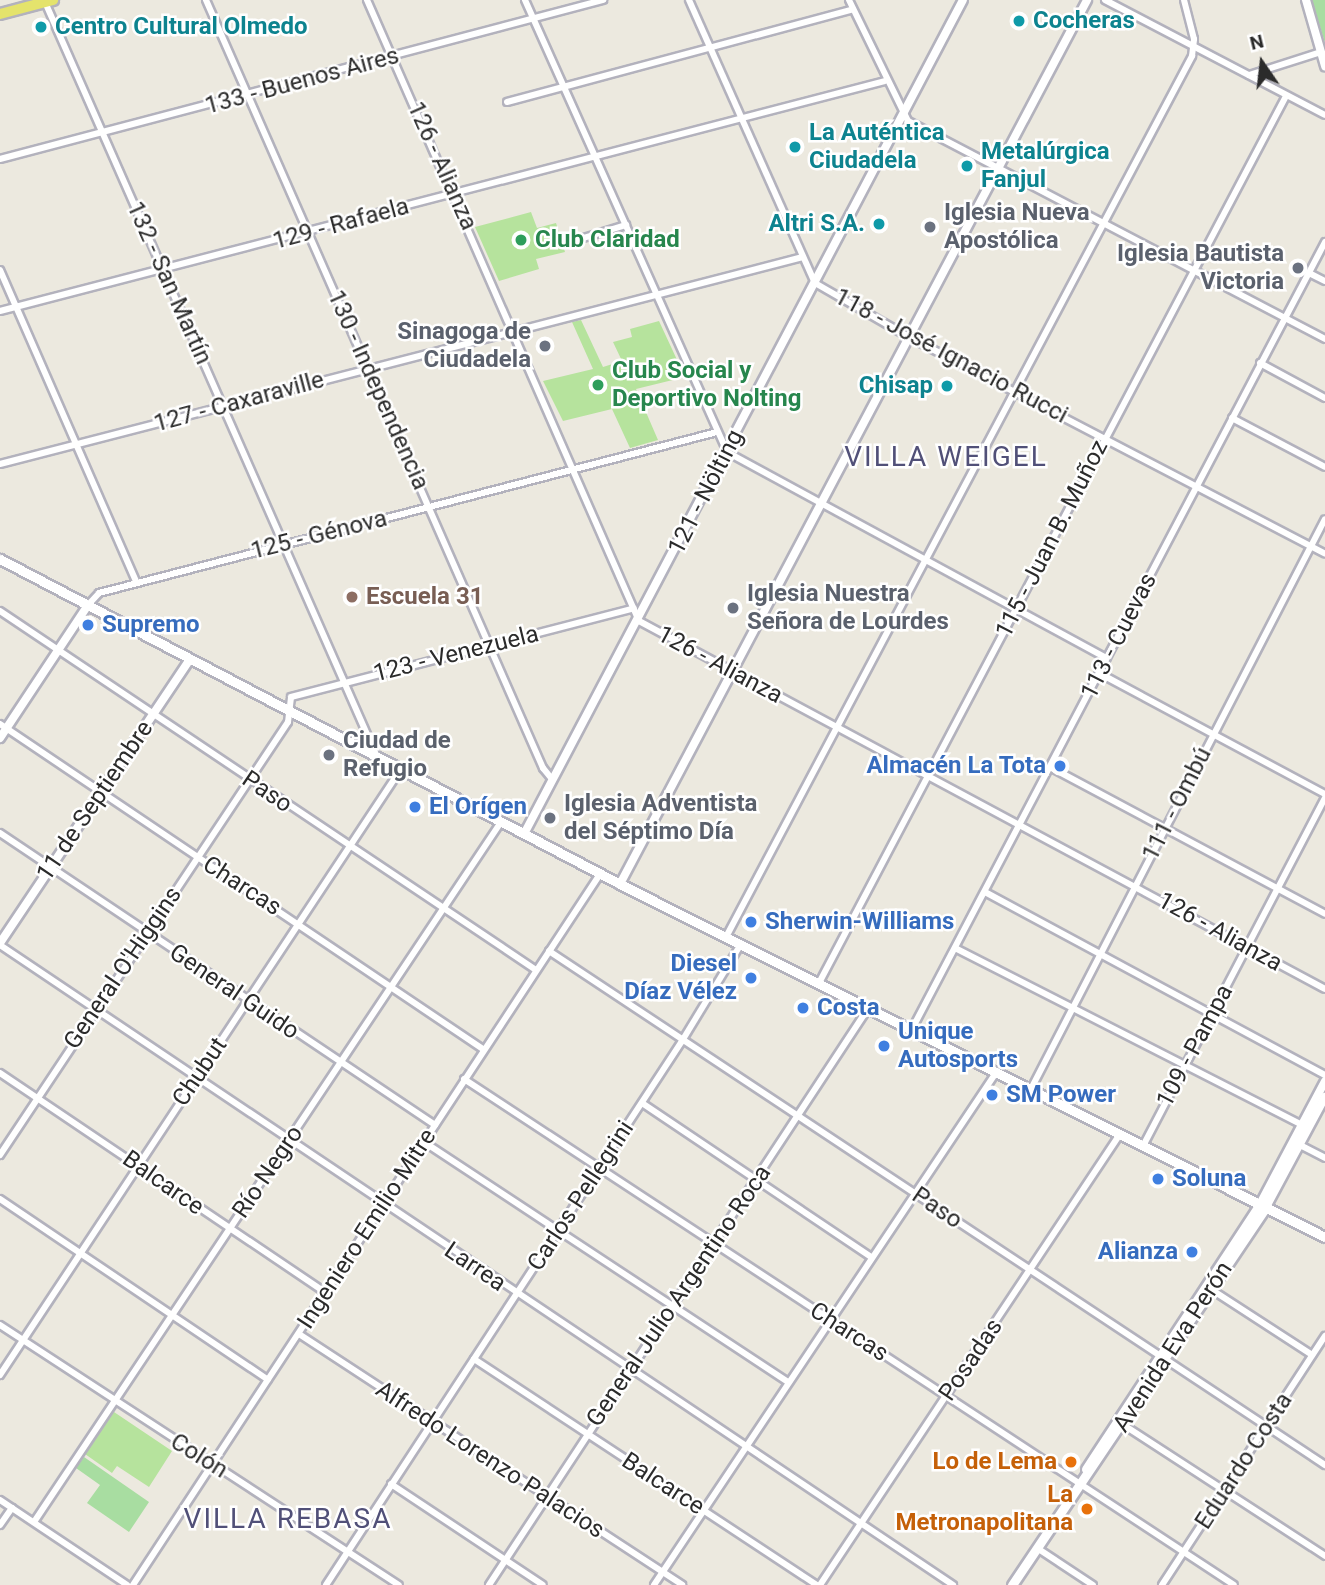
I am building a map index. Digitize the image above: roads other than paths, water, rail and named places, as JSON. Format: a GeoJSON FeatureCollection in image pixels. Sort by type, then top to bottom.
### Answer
{"type":"FeatureCollection","features":[{"type":"Feature","properties":{"kind":"main road"},"geometry":{"type":"LineString","coordinates":[[0,14],[49,1]]}},
{"type":"Feature","properties":{"kind":"main road"},"geometry":{"type":"LineString","coordinates":[[0,559],[600,874],[1325,1237]]}},
{"type":"Feature","properties":{"kind":"main road","name":"Avenida Eva Perón"},"geometry":{"type":"LineString","coordinates":[[1012,1585],[1263,1205]]}},
{"type":"Feature","properties":{"kind":"street","name":"130 - Independencia"},"geometry":{"type":"LineString","coordinates":[[206,0],[543,768],[552,779]]}},
{"type":"Feature","properties":{"kind":"street","name":"126 - Alianza"},"geometry":{"type":"LineString","coordinates":[[367,0],[515,332],[639,621],[1135,884],[1325,989]]}},
{"type":"Feature","properties":{"kind":"street"},"geometry":{"type":"LineString","coordinates":[[525,0],[727,452],[1018,607],[1107,658]]}},
{"type":"Feature","properties":{"kind":"street","name":"133 - Buenos Aires"},"geometry":{"type":"LineString","coordinates":[[0,159],[249,96],[603,0]]}},
{"type":"Feature","properties":{"kind":"street","name":"118 - José Ignacio Rucci"},"geometry":{"type":"LineString","coordinates":[[689,0],[815,283],[908,337],[1016,390],[1325,554]]}},
{"type":"Feature","properties":{"kind":"street"},"geometry":{"type":"LineString","coordinates":[[849,0],[902,116],[1325,339]]}},
{"type":"Feature","properties":{"kind":"street","name":"121 - Nölting"},"geometry":{"type":"LineString","coordinates":[[524,834],[639,621],[963,0]]}},
{"type":"Feature","properties":{"kind":"street"},"geometry":{"type":"LineString","coordinates":[[620,884],[1087,0]]}},
{"type":"Feature","properties":{"kind":"street"},"geometry":{"type":"LineString","coordinates":[[1105,0],[1325,115]]}},
{"type":"Feature","properties":{"kind":"street"},"geometry":{"type":"LineString","coordinates":[[726,937],[928,560],[1195,46],[1184,0]]}},
{"type":"Feature","properties":{"kind":"street"},"geometry":{"type":"LineString","coordinates":[[1306,0],[1325,66]]}},
{"type":"Feature","properties":{"kind":"street","name":"132 - San Martín"},"geometry":{"type":"LineString","coordinates":[[49,1],[102,133],[377,757]]}},
{"type":"Feature","properties":{"kind":"street"},"geometry":{"type":"LineString","coordinates":[[508,102],[853,9]]}},
{"type":"Feature","properties":{"kind":"street"},"geometry":{"type":"LineString","coordinates":[[1249,75],[1321,52]]}},
{"type":"Feature","properties":{"kind":"street","name":"129 - Rafaela"},"geometry":{"type":"LineString","coordinates":[[0,311],[309,234],[885,81]]}},
{"type":"Feature","properties":{"kind":"street","name":"115 - Juan B. Muñoz"},"geometry":{"type":"LineString","coordinates":[[819,983],[1286,96]]}},
{"type":"Feature","properties":{"kind":"street"},"geometry":{"type":"LineString","coordinates":[[567,243],[626,225]]}},
{"type":"Feature","properties":{"kind":"street","name":"113 - Cuevas"},"geometry":{"type":"LineString","coordinates":[[912,1029],[1325,242]]}},
{"type":"Feature","properties":{"kind":"street","name":"127 - Caxaraville"},"geometry":{"type":"LineString","coordinates":[[0,464],[803,257]]}},
{"type":"Feature","properties":{"kind":"street"},"geometry":{"type":"LineString","coordinates":[[0,271],[136,582]]}},
{"type":"Feature","properties":{"kind":"street"},"geometry":{"type":"LineString","coordinates":[[1309,273],[1325,281]]}},
{"type":"Feature","properties":{"kind":"street"},"geometry":{"type":"LineString","coordinates":[[1260,363],[1325,398]]}},
{"type":"Feature","properties":{"kind":"street"},"geometry":{"type":"LineString","coordinates":[[1232,418],[1325,467]]}},
{"type":"Feature","properties":{"kind":"street","name":"125 - Génova"},"geometry":{"type":"LineString","coordinates":[[88,605],[99,593],[136,582],[718,432]]}},
{"type":"Feature","properties":{"kind":"street","name":"111 - Ombú"},"geometry":{"type":"LineString","coordinates":[[1031,1089],[1099,952],[1325,519]]}},
{"type":"Feature","properties":{"kind":"street"},"geometry":{"type":"LineString","coordinates":[[0,738],[4,726],[60,652],[88,605]]}},
{"type":"Feature","properties":{"kind":"street","name":"123 - Venezuela"},"geometry":{"type":"LineString","coordinates":[[289,710],[291,697],[634,608]]}},
{"type":"Feature","properties":{"kind":"street","name":"Paso"},"geometry":{"type":"LineString","coordinates":[[0,611],[536,970]]}},
{"type":"Feature","properties":{"kind":"street","name":"11 de Septiembre"},"geometry":{"type":"LineString","coordinates":[[0,944],[190,659]]}},
{"type":"Feature","properties":{"kind":"street"},"geometry":{"type":"LineString","coordinates":[[1100,673],[1325,796]]}},
{"type":"Feature","properties":{"kind":"street","name":"General O'Higgins"},"geometry":{"type":"LineString","coordinates":[[0,1154],[288,722],[289,710]]}},
{"type":"Feature","properties":{"kind":"street","name":"Charcas"},"geometry":{"type":"LineString","coordinates":[[4,726],[483,1049]]}},
{"type":"Feature","properties":{"kind":"street"},"geometry":{"type":"LineString","coordinates":[[1050,767],[1325,914]]}},
{"type":"Feature","properties":{"kind":"street","name":"Chubut"},"geometry":{"type":"LineString","coordinates":[[0,1375],[401,769]]}},
{"type":"Feature","properties":{"kind":"street","name":"109 - Pampa"},"geometry":{"type":"LineString","coordinates":[[1143,1146],[1325,796]]}},
{"type":"Feature","properties":{"kind":"street","name":"Río Negro"},"geometry":{"type":"LineString","coordinates":[[34,1522],[501,822]]}},
{"type":"Feature","properties":{"kind":"street","name":"General Guido"},"geometry":{"type":"LineString","coordinates":[[0,833],[435,1125]]}},
{"type":"Feature","properties":{"kind":"street","name":"Ingeniero Emilio Mitre"},"geometry":{"type":"LineString","coordinates":[[133,1585],[600,874]]}},
{"type":"Feature","properties":{"kind":"street"},"geometry":{"type":"LineString","coordinates":[[985,892],[1325,1075]]}},
{"type":"Feature","properties":{"kind":"street","name":"Larrea"},"geometry":{"type":"LineString","coordinates":[[0,944],[383,1206],[953,1585]]}},
{"type":"Feature","properties":{"kind":"street","name":"Carlos Pellegrini"},"geometry":{"type":"LineString","coordinates":[[326,1585],[600,1168],[741,944]]}},
{"type":"Feature","properties":{"kind":"street"},"geometry":{"type":"LineString","coordinates":[[955,948],[1302,1125]]}},
{"type":"Feature","properties":{"kind":"street","name":"Paso"},"geometry":{"type":"LineString","coordinates":[[549,951],[1325,1465]]}},
{"type":"Feature","properties":{"kind":"street","name":"General Julio Argentino Roca"},"geometry":{"type":"LineString","coordinates":[[489,1585],[758,1180],[869,1007]]}},
{"type":"Feature","properties":{"kind":"street"},"geometry":{"type":"LineString","coordinates":[[654,1585],[997,1072]]}},
{"type":"Feature","properties":{"kind":"street","name":"Balcarce"},"geometry":{"type":"LineString","coordinates":[[0,1073],[326,1293]]}},
{"type":"Feature","properties":{"kind":"street","name":"Charcas"},"geometry":{"type":"LineString","coordinates":[[464,1079],[947,1396],[1078,1486],[1234,1585]]}},
{"type":"Feature","properties":{"kind":"street"},"geometry":{"type":"LineString","coordinates":[[1295,1143],[1325,1081]]}},
{"type":"Feature","properties":{"kind":"street"},"geometry":{"type":"LineString","coordinates":[[1263,1205],[1295,1143],[1325,1097]]}},
{"type":"Feature","properties":{"kind":"street"},"geometry":{"type":"LineString","coordinates":[[642,1103],[871,1257]]}},
{"type":"Feature","properties":{"kind":"street","name":"Posadas"},"geometry":{"type":"LineString","coordinates":[[818,1585],[862,1524],[1120,1134]]}},
{"type":"Feature","properties":{"kind":"street"},"geometry":{"type":"LineString","coordinates":[[424,1142],[788,1382]]}},
{"type":"Feature","properties":{"kind":"street"},"geometry":{"type":"LineString","coordinates":[[1295,1143],[1325,1158]]}},
{"type":"Feature","properties":{"kind":"street"},"geometry":{"type":"LineString","coordinates":[[0,1199],[268,1380]]}},
{"type":"Feature","properties":{"kind":"street"},"geometry":{"type":"LineString","coordinates":[[1207,1288],[1312,1355]]}},
{"type":"Feature","properties":{"kind":"street","name":"Colón"},"geometry":{"type":"LineString","coordinates":[[0,1325],[399,1585]]}},
{"type":"Feature","properties":{"kind":"street","name":"Alfredo Lorenzo Palacios"},"geometry":{"type":"LineString","coordinates":[[299,1334],[682,1585]]}},
{"type":"Feature","properties":{"kind":"street","name":"Eduardo Costa"},"geometry":{"type":"LineString","coordinates":[[1162,1585],[1325,1336]]}},
{"type":"Feature","properties":{"kind":"street","name":"Balcarce"},"geometry":{"type":"LineString","coordinates":[[474,1359],[818,1585]]}},
{"type":"Feature","properties":{"kind":"street"},"geometry":{"type":"LineString","coordinates":[[1120,1422],[1325,1556]]}},
{"type":"Feature","properties":{"kind":"street"},"geometry":{"type":"LineString","coordinates":[[391,1484],[542,1585]]}},
{"type":"Feature","properties":{"kind":"street"},"geometry":{"type":"LineString","coordinates":[[0,1500],[127,1585]]}},
{"type":"Feature","properties":{"kind":"street"},"geometry":{"type":"LineString","coordinates":[[0,1525],[12,1508]]}},
{"type":"Feature","properties":{"kind":"street"},"geometry":{"type":"LineString","coordinates":[[1037,1548],[1093,1585]]}},
{"type":"Feature","properties":{"kind":"place","name":"Cocheras"},"geometry":{"type":"Point","coordinates":[1019,21]}},
{"type":"Feature","properties":{"kind":"place","name":"Centro Cultural Olmedo"},"geometry":{"type":"Point","coordinates":[41,27]}},
{"type":"Feature","properties":{"kind":"place","name":"La Auténtica Ciudadela"},"geometry":{"type":"Point","coordinates":[795,147]}},
{"type":"Feature","properties":{"kind":"place","name":"Metalúrgica Fanjul"},"geometry":{"type":"Point","coordinates":[967,166]}},
{"type":"Feature","properties":{"kind":"place","name":"Altri S.A."},"geometry":{"type":"Point","coordinates":[879,224]}},
{"type":"Feature","properties":{"kind":"place","name":"Iglesia Nueva Apostólica"},"geometry":{"type":"Point","coordinates":[930,227]}},
{"type":"Feature","properties":{"kind":"place","name":"Club Claridad"},"geometry":{"type":"Point","coordinates":[521,240]}},
{"type":"Feature","properties":{"kind":"place","name":"Iglesia Bautista Victoria"},"geometry":{"type":"Point","coordinates":[1298,268]}},
{"type":"Feature","properties":{"kind":"place","name":"Sinagoga de Ciudadela"},"geometry":{"type":"Point","coordinates":[545,346]}},
{"type":"Feature","properties":{"kind":"place","name":"Club Social y Deportivo Nolting"},"geometry":{"type":"Point","coordinates":[598,385]}},
{"type":"Feature","properties":{"kind":"place","name":"Chisap"},"geometry":{"type":"Point","coordinates":[947,386]}},
{"type":"Feature","properties":{"kind":"place","name":"Escuela 31"},"geometry":{"type":"Point","coordinates":[352,597]}},
{"type":"Feature","properties":{"kind":"place","name":"Iglesia Nuestra Señora de Lourdes"},"geometry":{"type":"Point","coordinates":[733,608]}},
{"type":"Feature","properties":{"kind":"place","name":"Supremo"},"geometry":{"type":"Point","coordinates":[88,625]}},
{"type":"Feature","properties":{"kind":"place","name":"Ciudad de Refugio"},"geometry":{"type":"Point","coordinates":[329,755]}},
{"type":"Feature","properties":{"kind":"place","name":"Almacén La Tota"},"geometry":{"type":"Point","coordinates":[1060,766]}},
{"type":"Feature","properties":{"kind":"place","name":"El Orígen"},"geometry":{"type":"Point","coordinates":[415,807]}},
{"type":"Feature","properties":{"kind":"place","name":"Iglesia Adventista del Séptimo Día"},"geometry":{"type":"Point","coordinates":[550,818]}},
{"type":"Feature","properties":{"kind":"place","name":"Sherwin-Williams"},"geometry":{"type":"Point","coordinates":[751,922]}},
{"type":"Feature","properties":{"kind":"place","name":"Diesel Díaz Vélez"},"geometry":{"type":"Point","coordinates":[751,978]}},
{"type":"Feature","properties":{"kind":"place","name":"Costa"},"geometry":{"type":"Point","coordinates":[803,1008]}},
{"type":"Feature","properties":{"kind":"place","name":"Unique Autosports"},"geometry":{"type":"Point","coordinates":[884,1046]}},
{"type":"Feature","properties":{"kind":"place","name":"SM Power"},"geometry":{"type":"Point","coordinates":[992,1095]}},
{"type":"Feature","properties":{"kind":"place","name":"Soluna"},"geometry":{"type":"Point","coordinates":[1158,1179]}},
{"type":"Feature","properties":{"kind":"place","name":"Alianza"},"geometry":{"type":"Point","coordinates":[1192,1252]}},
{"type":"Feature","properties":{"kind":"place","name":"Lo de Lema"},"geometry":{"type":"Point","coordinates":[1071,1462]}},
{"type":"Feature","properties":{"kind":"place","name":"La Metronapolitana"},"geometry":{"type":"Point","coordinates":[1087,1509]}},
{"type":"Feature","properties":{"kind":"district","name":"VILLA WEIGEL"},"geometry":{"type":"Point","coordinates":[946,457]}},
{"type":"Feature","properties":{"kind":"district","name":"VILLA REBASA"},"geometry":{"type":"Point","coordinates":[288,1519]}}]}
